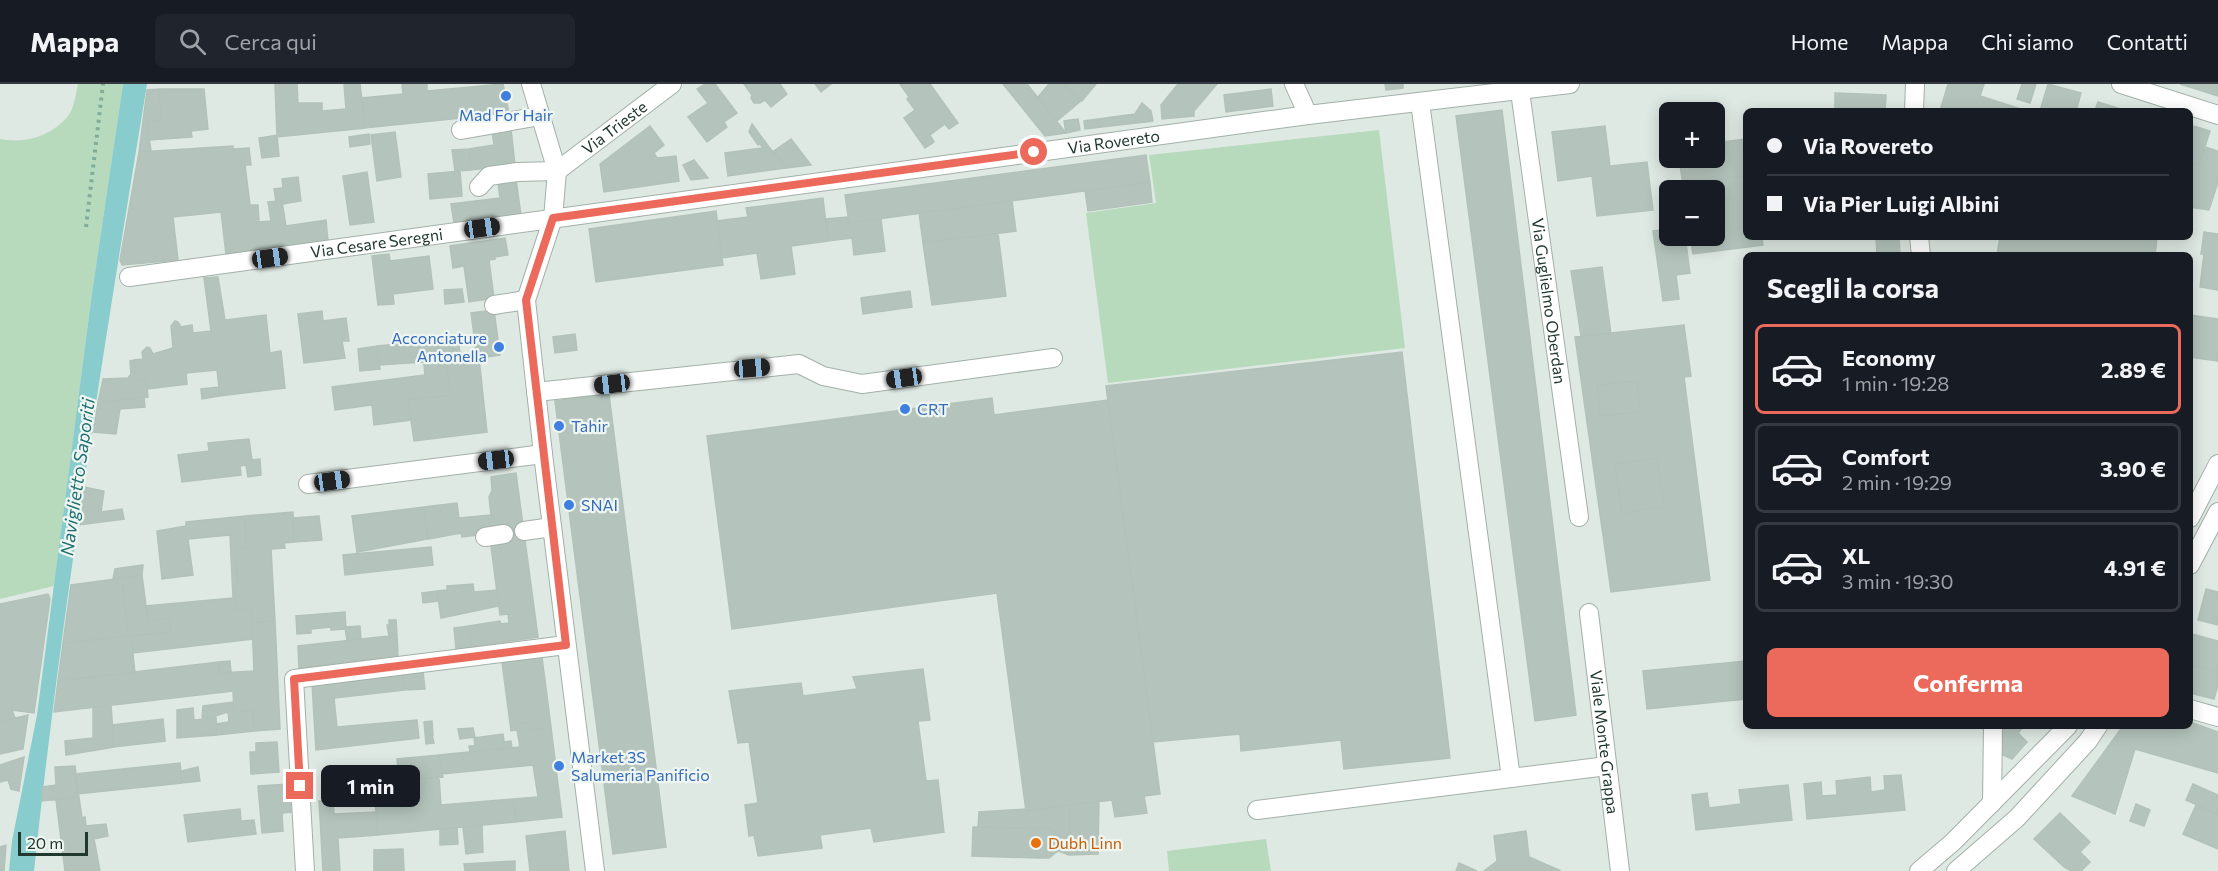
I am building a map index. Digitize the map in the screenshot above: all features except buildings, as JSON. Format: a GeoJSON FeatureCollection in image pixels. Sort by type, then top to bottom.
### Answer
{"type":"FeatureCollection","features":[{"type":"Feature","properties":{"kind":"street"},"geometry":{"type":"LineString","coordinates":[[531,84],[557,171],[553,218],[526,300],[595,871]]}},
{"type":"Feature","properties":{"kind":"street","name":"Via Trieste"},"geometry":{"type":"LineString","coordinates":[[557,171],[672,84]]}},
{"type":"Feature","properties":{"kind":"street"},"geometry":{"type":"LineString","coordinates":[[1294,84],[1300,92],[1308,115]]}},
{"type":"Feature","properties":{"kind":"street","name":"Via Rovereto"},"geometry":{"type":"LineString","coordinates":[[553,218],[1520,87],[1570,84]]}},
{"type":"Feature","properties":{"kind":"street"},"geometry":{"type":"LineString","coordinates":[[1914,108],[1915,84]]}},
{"type":"Feature","properties":{"kind":"street"},"geometry":{"type":"LineString","coordinates":[[2121,84],[2218,115]]}},
{"type":"Feature","properties":{"kind":"street","name":"Via Guglielmo Oberdan"},"geometry":{"type":"LineString","coordinates":[[1520,87],[1579,517]]}},
{"type":"Feature","properties":{"kind":"street"},"geometry":{"type":"LineString","coordinates":[[1420,102],[1511,778]]}},
{"type":"Feature","properties":{"kind":"street"},"geometry":{"type":"LineString","coordinates":[[461,130],[540,116]]}},
{"type":"Feature","properties":{"kind":"street"},"geometry":{"type":"LineString","coordinates":[[479,187],[489,176],[517,172],[557,171]]}},
{"type":"Feature","properties":{"kind":"street","name":"Via Cesare Seregni"},"geometry":{"type":"LineString","coordinates":[[129,277],[553,218]]}},
{"type":"Feature","properties":{"kind":"street"},"geometry":{"type":"LineString","coordinates":[[494,304],[526,300]]}},
{"type":"Feature","properties":{"kind":"street"},"geometry":{"type":"LineString","coordinates":[[536,392],[799,364],[823,376],[862,384],[1053,358]]}},
{"type":"Feature","properties":{"kind":"street"},"geometry":{"type":"LineString","coordinates":[[308,484],[543,454]]}},
{"type":"Feature","properties":{"kind":"street"},"geometry":{"type":"LineString","coordinates":[[2193,512],[2218,464]]}},
{"type":"Feature","properties":{"kind":"street"},"geometry":{"type":"LineString","coordinates":[[2193,559],[2218,512]]}},
{"type":"Feature","properties":{"kind":"street"},"geometry":{"type":"LineString","coordinates":[[524,531],[552,527]]}},
{"type":"Feature","properties":{"kind":"street"},"geometry":{"type":"LineString","coordinates":[[485,537],[504,534]]}},
{"type":"Feature","properties":{"kind":"street","name":"Viale Monte Grappa"},"geometry":{"type":"LineString","coordinates":[[1589,613],[1620,871]]}},
{"type":"Feature","properties":{"kind":"street"},"geometry":{"type":"LineString","coordinates":[[305,871],[294,679],[566,645]]}},
{"type":"Feature","properties":{"kind":"street"},"geometry":{"type":"LineString","coordinates":[[2193,710],[2218,717]]}},
{"type":"Feature","properties":{"kind":"street"},"geometry":{"type":"LineString","coordinates":[[1992,803],[1993,729]]}},
{"type":"Feature","properties":{"kind":"street"},"geometry":{"type":"LineString","coordinates":[[1918,871],[1953,842],[2065,729]]}},
{"type":"Feature","properties":{"kind":"street"},"geometry":{"type":"LineString","coordinates":[[1956,871],[2017,818],[2088,741],[2096,729]]}},
{"type":"Feature","properties":{"kind":"street"},"geometry":{"type":"LineString","coordinates":[[1257,810],[1607,766]]}},
{"type":"Feature","properties":{"kind":"path"},"geometry":{"type":"LineString","coordinates":[[86,226],[103,84]]}},
{"type":"Feature","properties":{"kind":"green space"},"geometry":{"type":"Polygon","coordinates":[[[78,84],[123,84],[92,293],[54,586],[0,599],[0,139],[28,139],[54,129],[70,113],[78,84]]]}},
{"type":"Feature","properties":{"kind":"green space"},"geometry":{"type":"Polygon","coordinates":[[[1379,130],[1405,348],[1108,383],[1086,213],[1156,203],[1149,155],[1379,130]]]}},
{"type":"Feature","properties":{"kind":"green space"},"geometry":{"type":"Polygon","coordinates":[[[1266,839],[1271,871],[1169,871],[1167,851],[1266,839]]]}},
{"type":"Feature","properties":{"kind":"water","name":"Naviglietto Saporiti"},"geometry":{"type":"Polygon","coordinates":[[[123,84],[147,84],[71,575],[34,871],[9,871],[12,841],[37,715],[92,293],[123,84]]]}},
{"type":"Feature","properties":{"kind":"place","name":"Mad For Hair"},"geometry":{"type":"Point","coordinates":[506,96]}},
{"type":"Feature","properties":{"kind":"place","name":"Acconciature Antonella"},"geometry":{"type":"Point","coordinates":[499,347]}},
{"type":"Feature","properties":{"kind":"place","name":"CRT"},"geometry":{"type":"Point","coordinates":[905,409]}},
{"type":"Feature","properties":{"kind":"place","name":"Tahir"},"geometry":{"type":"Point","coordinates":[559,426]}},
{"type":"Feature","properties":{"kind":"place","name":"SNAI"},"geometry":{"type":"Point","coordinates":[569,505]}},
{"type":"Feature","properties":{"kind":"place","name":"Market 3S Salumeria Panificio"},"geometry":{"type":"Point","coordinates":[559,766]}},
{"type":"Feature","properties":{"kind":"place","name":"Dubh Linn"},"geometry":{"type":"Point","coordinates":[1036,843]}},
{"type":"Feature","properties":{"kind":"route"},"geometry":{"type":"LineString","coordinates":[[300,786],[294,679],[566,645],[526,300],[553,218],[1034,152]]}}]}
